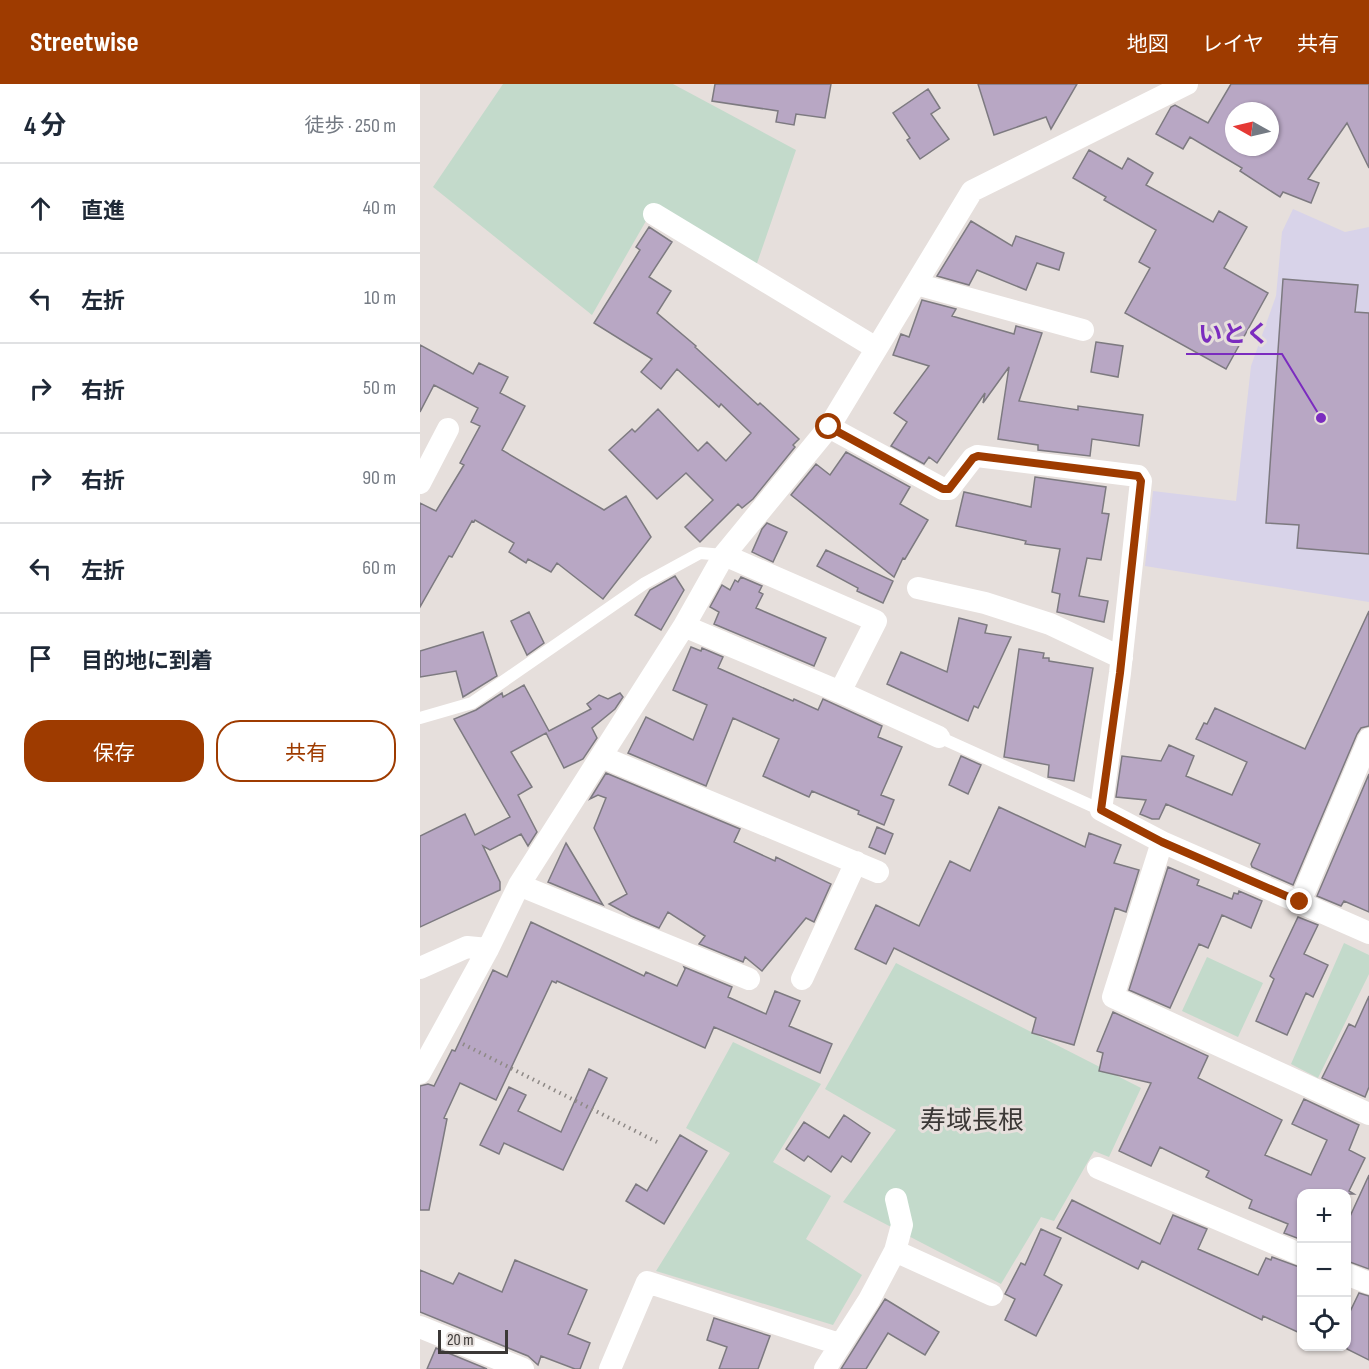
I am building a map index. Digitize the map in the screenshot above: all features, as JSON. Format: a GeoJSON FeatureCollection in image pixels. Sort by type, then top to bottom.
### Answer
{"type":"FeatureCollection","features":[{"type":"Feature","properties":{"kind":"street"},"geometry":{"type":"LineString","coordinates":[[420,1073],[488,949],[519,885],[684,626],[724,555],[829,427],[972,191],[1187,84]]}},
{"type":"Feature","properties":{"kind":"street"},"geometry":{"type":"LineString","coordinates":[[654,214],[876,348]]}},
{"type":"Feature","properties":{"kind":"street"},"geometry":{"type":"LineString","coordinates":[[916,284],[1083,330]]}},
{"type":"Feature","properties":{"kind":"street"},"geometry":{"type":"LineString","coordinates":[[829,427],[943,489],[949,489],[973,458],[978,456],[1138,476],[1141,481],[1122,658],[1101,810],[1162,842],[1369,933]]}},
{"type":"Feature","properties":{"kind":"street"},"geometry":{"type":"LineString","coordinates":[[420,483],[448,429]]}},
{"type":"Feature","properties":{"kind":"street"},"geometry":{"type":"LineString","coordinates":[[724,555],[876,621],[840,692]]}},
{"type":"Feature","properties":{"kind":"street"},"geometry":{"type":"LineString","coordinates":[[918,588],[986,603],[1050,624],[1122,658]]}},
{"type":"Feature","properties":{"kind":"street"},"geometry":{"type":"LineString","coordinates":[[684,626],[939,737]]}},
{"type":"Feature","properties":{"kind":"street"},"geometry":{"type":"LineString","coordinates":[[1300,902],[1369,739]]}},
{"type":"Feature","properties":{"kind":"street"},"geometry":{"type":"LineString","coordinates":[[602,757],[878,872]]}},
{"type":"Feature","properties":{"kind":"street"},"geometry":{"type":"LineString","coordinates":[[1162,842],[1113,997],[1369,1114]]}},
{"type":"Feature","properties":{"kind":"street"},"geometry":{"type":"LineString","coordinates":[[802,979],[856,862]]}},
{"type":"Feature","properties":{"kind":"street"},"geometry":{"type":"LineString","coordinates":[[519,885],[749,979]]}},
{"type":"Feature","properties":{"kind":"street"},"geometry":{"type":"LineString","coordinates":[[420,968],[467,947],[488,949]]}},
{"type":"Feature","properties":{"kind":"street"},"geometry":{"type":"LineString","coordinates":[[1098,1168],[1297,1253]]}},
{"type":"Feature","properties":{"kind":"street"},"geometry":{"type":"LineString","coordinates":[[825,1369],[869,1300],[895,1251],[903,1225],[896,1199]]}},
{"type":"Feature","properties":{"kind":"street"},"geometry":{"type":"LineString","coordinates":[[895,1251],[992,1296]]}},
{"type":"Feature","properties":{"kind":"street"},"geometry":{"type":"LineString","coordinates":[[1351,1276],[1369,1283]]}},
{"type":"Feature","properties":{"kind":"street"},"geometry":{"type":"LineString","coordinates":[[610,1369],[647,1282],[840,1344]]}},
{"type":"Feature","properties":{"kind":"street"},"geometry":{"type":"LineString","coordinates":[[420,1328],[523,1369]]}},
{"type":"Feature","properties":{"kind":"lane"},"geometry":{"type":"LineString","coordinates":[[420,718],[471,703],[645,583],[700,553],[724,555]]}},
{"type":"Feature","properties":{"kind":"lane"},"geometry":{"type":"LineString","coordinates":[[939,737],[1101,810]]}},
{"type":"Feature","properties":{"kind":"path"},"geometry":{"type":"LineString","coordinates":[[442,1033],[657,1142]]}},
{"type":"Feature","properties":{"kind":"shaded area"},"geometry":{"type":"Polygon","coordinates":[[[1293,209],[1345,232],[1369,227],[1369,602],[1145,566],[1153,491],[1236,501],[1251,366],[1276,296],[1282,232],[1293,209]]]}},
{"type":"Feature","properties":{"kind":"green space"},"geometry":{"type":"Polygon","coordinates":[[[503,84],[673,84],[796,150],[755,269],[654,207],[592,315],[433,187],[503,84]]]}},
{"type":"Feature","properties":{"kind":"green space"},"geometry":{"type":"Polygon","coordinates":[[[1344,943],[1369,955],[1369,974],[1318,1078],[1291,1064],[1344,943]]]}},
{"type":"Feature","properties":{"kind":"green space"},"geometry":{"type":"Polygon","coordinates":[[[1207,957],[1263,983],[1238,1037],[1182,1011],[1207,957]]]}},
{"type":"Feature","properties":{"kind":"green space"},"geometry":{"type":"Polygon","coordinates":[[[896,963],[1141,1088],[1109,1157],[1094,1151],[1054,1221],[1041,1217],[1001,1284],[843,1202],[896,1130],[825,1089],[896,963]]]}},
{"type":"Feature","properties":{"kind":"green space"},"geometry":{"type":"Polygon","coordinates":[[[733,1042],[821,1084],[773,1162],[831,1196],[806,1239],[862,1275],[833,1325],[656,1271],[730,1153],[686,1128],[733,1042]]]}},
{"type":"Feature","properties":{"kind":"building"},"geometry":{"type":"Polygon","coordinates":[[[715,84],[831,84],[825,118],[796,114],[794,125],[776,122],[778,111],[712,101],[715,84]]]}},
{"type":"Feature","properties":{"kind":"building"},"geometry":{"type":"Polygon","coordinates":[[[978,84],[1077,84],[1051,129],[1046,117],[994,135],[978,84]]]}},
{"type":"Feature","properties":{"kind":"building"},"geometry":{"type":"Polygon","coordinates":[[[1231,84],[1369,84],[1369,168],[1347,123],[1308,179],[1319,183],[1311,203],[1283,192],[1280,197],[1240,171],[1242,168],[1190,137],[1183,149],[1156,134],[1171,107],[1175,105],[1208,123],[1231,84]]]}},
{"type":"Feature","properties":{"kind":"building"},"geometry":{"type":"Polygon","coordinates":[[[928,89],[940,108],[931,114],[949,139],[920,159],[907,140],[910,138],[893,113],[928,89]]]}},
{"type":"Feature","properties":{"kind":"building"},"geometry":{"type":"Polygon","coordinates":[[[1089,150],[1122,169],[1128,158],[1153,173],[1146,185],[1213,222],[1219,211],[1247,227],[1224,268],[1268,293],[1226,369],[1125,313],[1150,268],[1139,262],[1156,230],[1104,200],[1106,197],[1073,178],[1089,150]]]}},
{"type":"Feature","properties":{"kind":"building"},"geometry":{"type":"Polygon","coordinates":[[[971,221],[1012,246],[1016,236],[1064,253],[1059,270],[1037,263],[1026,290],[977,270],[969,285],[937,276],[971,221]]]}},
{"type":"Feature","properties":{"kind":"building"},"geometry":{"type":"Polygon","coordinates":[[[649,227],[672,242],[649,277],[671,291],[657,313],[799,439],[753,499],[742,508],[738,504],[700,542],[685,527],[713,500],[686,473],[657,499],[609,450],[632,429],[635,432],[658,409],[698,451],[707,442],[726,461],[751,433],[721,404],[719,407],[677,369],[661,389],[641,372],[652,359],[594,323],[640,250],[636,247],[649,227]]]}},
{"type":"Feature","properties":{"kind":"building"},"geometry":{"type":"Polygon","coordinates":[[[1283,279],[1358,285],[1355,312],[1369,313],[1369,554],[1297,548],[1299,525],[1266,523],[1283,279]]]}},
{"type":"Feature","properties":{"kind":"building"},"geometry":{"type":"Polygon","coordinates":[[[922,300],[956,309],[952,316],[1014,334],[1016,326],[1042,333],[1019,401],[1078,410],[1078,406],[1143,415],[1139,446],[1092,439],[1090,456],[1038,450],[1038,445],[998,439],[1009,367],[983,403],[985,393],[937,463],[929,457],[924,464],[891,446],[907,422],[894,413],[929,366],[893,355],[901,334],[909,337],[922,300]]]}},
{"type":"Feature","properties":{"kind":"building"},"geometry":{"type":"Polygon","coordinates":[[[1096,342],[1123,346],[1118,377],[1091,372],[1096,342]]]}},
{"type":"Feature","properties":{"kind":"building"},"geometry":{"type":"Polygon","coordinates":[[[420,345],[473,374],[479,363],[508,377],[500,393],[525,406],[502,450],[604,510],[626,496],[651,537],[603,599],[557,563],[551,572],[528,559],[526,563],[509,552],[514,543],[475,520],[472,521],[452,557],[449,556],[420,607],[420,503],[436,511],[464,465],[460,463],[480,426],[471,422],[478,408],[434,385],[420,412],[420,345]]]}},
{"type":"Feature","properties":{"kind":"building"},"geometry":{"type":"Polygon","coordinates":[[[846,452],[910,487],[900,504],[928,520],[905,559],[903,558],[894,577],[791,495],[816,464],[830,475],[846,452]]]}},
{"type":"Feature","properties":{"kind":"building"},"geometry":{"type":"Polygon","coordinates":[[[1035,477],[1106,487],[1102,513],[1109,514],[1101,560],[1087,558],[1079,596],[1108,601],[1104,622],[1057,612],[1060,594],[1052,592],[1060,549],[1025,544],[1026,541],[956,526],[964,492],[1031,507],[1035,477]]]}},
{"type":"Feature","properties":{"kind":"building"},"geometry":{"type":"Polygon","coordinates":[[[767,523],[787,532],[773,562],[752,552],[767,523]]]}},
{"type":"Feature","properties":{"kind":"building"},"geometry":{"type":"Polygon","coordinates":[[[826,550],[893,581],[883,603],[857,591],[858,588],[817,566],[826,550]]]}},
{"type":"Feature","properties":{"kind":"building"},"geometry":{"type":"Polygon","coordinates":[[[675,576],[684,590],[661,630],[635,615],[650,590],[675,576]]]}},
{"type":"Feature","properties":{"kind":"building"},"geometry":{"type":"Polygon","coordinates":[[[741,577],[762,586],[759,592],[763,594],[756,608],[826,638],[814,666],[714,624],[719,612],[710,607],[722,585],[730,590],[735,580],[738,582],[741,577]]]}},
{"type":"Feature","properties":{"kind":"building"},"geometry":{"type":"Polygon","coordinates":[[[1369,611],[1369,726],[1361,728],[1357,734],[1293,885],[1252,867],[1251,864],[1260,844],[1166,804],[1159,819],[1152,819],[1140,814],[1146,800],[1116,797],[1122,756],[1161,761],[1169,745],[1194,756],[1186,776],[1232,795],[1247,762],[1196,739],[1215,708],[1305,749],[1369,611]]]}},
{"type":"Feature","properties":{"kind":"building"},"geometry":{"type":"Polygon","coordinates":[[[529,612],[544,643],[527,655],[511,621],[529,612]]]}},
{"type":"Feature","properties":{"kind":"building"},"geometry":{"type":"Polygon","coordinates":[[[959,618],[987,625],[985,633],[1011,637],[978,708],[974,706],[968,721],[887,684],[901,652],[947,672],[959,618]]]}},
{"type":"Feature","properties":{"kind":"building"},"geometry":{"type":"Polygon","coordinates":[[[483,632],[497,676],[463,697],[456,671],[420,677],[420,651],[483,632]]]}},
{"type":"Feature","properties":{"kind":"building"},"geometry":{"type":"Polygon","coordinates":[[[691,647],[701,651],[702,648],[723,657],[718,668],[793,701],[794,699],[818,710],[823,699],[882,726],[878,737],[902,747],[881,795],[894,800],[884,825],[858,814],[859,811],[812,791],[809,797],[763,776],[779,739],[733,718],[706,786],[628,753],[646,717],[693,740],[707,705],[673,690],[691,647]]]}},
{"type":"Feature","properties":{"kind":"building"},"geometry":{"type":"Polygon","coordinates":[[[1019,649],[1044,653],[1043,658],[1049,658],[1049,661],[1093,668],[1074,781],[1048,777],[1049,765],[1004,757],[1019,649]]]}},
{"type":"Feature","properties":{"kind":"building"},"geometry":{"type":"Polygon","coordinates":[[[524,685],[549,731],[591,709],[587,704],[599,695],[608,699],[620,693],[623,697],[615,709],[592,728],[597,738],[583,759],[564,768],[546,733],[511,752],[532,787],[518,795],[537,832],[528,846],[521,834],[490,850],[483,846],[500,882],[500,890],[420,927],[420,836],[465,814],[475,835],[510,817],[454,719],[476,710],[502,693],[503,697],[524,685]]]}},
{"type":"Feature","properties":{"kind":"building"},"geometry":{"type":"Polygon","coordinates":[[[961,756],[981,765],[968,794],[949,785],[961,756]]]}},
{"type":"Feature","properties":{"kind":"building"},"geometry":{"type":"Polygon","coordinates":[[[606,773],[740,829],[734,842],[775,861],[776,857],[831,884],[814,922],[806,918],[762,971],[745,957],[743,962],[699,944],[705,936],[668,912],[659,928],[609,904],[627,894],[594,828],[606,798],[598,795],[590,799],[606,773]]]}},
{"type":"Feature","properties":{"kind":"building"},"geometry":{"type":"Polygon","coordinates":[[[1369,774],[1369,912],[1344,901],[1341,906],[1317,896],[1369,774]]]}},
{"type":"Feature","properties":{"kind":"building"},"geometry":{"type":"Polygon","coordinates":[[[999,807],[1085,847],[1089,833],[1121,845],[1114,863],[1139,870],[1126,912],[1115,908],[1074,1045],[1032,1033],[1036,1018],[894,948],[886,964],[855,949],[876,905],[919,926],[950,861],[970,871],[999,807]]]}},
{"type":"Feature","properties":{"kind":"building"},"geometry":{"type":"Polygon","coordinates":[[[877,827],[893,834],[885,854],[869,847],[877,827]]]}},
{"type":"Feature","properties":{"kind":"building"},"geometry":{"type":"Polygon","coordinates":[[[566,843],[603,905],[548,882],[566,843]]]}},
{"type":"Feature","properties":{"kind":"building"},"geometry":{"type":"Polygon","coordinates":[[[1168,867],[1199,880],[1197,885],[1232,899],[1234,893],[1238,894],[1239,891],[1262,901],[1251,928],[1222,915],[1208,948],[1199,944],[1170,1008],[1129,990],[1168,867]]]}},
{"type":"Feature","properties":{"kind":"building"},"geometry":{"type":"Polygon","coordinates":[[[1298,917],[1318,925],[1304,954],[1328,965],[1313,997],[1306,993],[1287,1035],[1256,1021],[1274,979],[1270,976],[1298,917]]]}},
{"type":"Feature","properties":{"kind":"building"},"geometry":{"type":"Polygon","coordinates":[[[531,922],[644,976],[646,972],[677,986],[684,967],[732,987],[728,997],[766,1014],[775,991],[800,1001],[789,1026],[832,1044],[820,1073],[714,1027],[705,1048],[557,981],[556,983],[552,981],[496,1100],[460,1083],[444,1118],[447,1119],[429,1210],[420,1210],[420,1086],[428,1084],[434,1086],[452,1050],[455,1051],[493,970],[507,977],[531,922]]]}},
{"type":"Feature","properties":{"kind":"building"},"geometry":{"type":"Polygon","coordinates":[[[1369,996],[1369,1087],[1365,1097],[1322,1078],[1349,1024],[1355,1027],[1369,996]]]}},
{"type":"Feature","properties":{"kind":"building"},"geometry":{"type":"Polygon","coordinates":[[[1113,1012],[1208,1056],[1198,1078],[1282,1120],[1265,1155],[1311,1175],[1327,1140],[1292,1124],[1304,1099],[1359,1125],[1349,1150],[1365,1158],[1350,1189],[1297,1189],[1297,1238],[1284,1233],[1288,1224],[1249,1208],[1252,1200],[1206,1177],[1209,1171],[1160,1147],[1151,1166],[1119,1151],[1151,1083],[1099,1071],[1103,1053],[1097,1051],[1113,1012]]]}},
{"type":"Feature","properties":{"kind":"building"},"geometry":{"type":"Polygon","coordinates":[[[589,1069],[607,1078],[563,1170],[504,1143],[499,1154],[480,1145],[509,1087],[526,1095],[518,1111],[561,1132],[589,1069]]]}},
{"type":"Feature","properties":{"kind":"building"},"geometry":{"type":"Polygon","coordinates":[[[844,1115],[870,1133],[851,1162],[842,1156],[831,1172],[808,1156],[804,1161],[786,1149],[804,1122],[829,1138],[844,1115]]]}},
{"type":"Feature","properties":{"kind":"building"},"geometry":{"type":"Polygon","coordinates":[[[680,1135],[707,1151],[664,1224],[626,1201],[636,1184],[647,1191],[680,1135]]]}},
{"type":"Feature","properties":{"kind":"building"},"geometry":{"type":"Polygon","coordinates":[[[1369,1175],[1369,1269],[1351,1262],[1351,1214],[1369,1175]]]}},
{"type":"Feature","properties":{"kind":"building"},"geometry":{"type":"Polygon","coordinates":[[[1072,1200],[1160,1244],[1173,1215],[1207,1229],[1198,1249],[1258,1275],[1266,1258],[1271,1260],[1272,1257],[1297,1266],[1297,1332],[1263,1316],[1262,1320],[1142,1261],[1138,1269],[1057,1228],[1072,1200]]]}},
{"type":"Feature","properties":{"kind":"building"},"geometry":{"type":"Polygon","coordinates":[[[1041,1229],[1061,1238],[1044,1275],[1062,1285],[1036,1336],[1005,1320],[1015,1299],[1005,1294],[1021,1263],[1025,1265],[1041,1229]]]}},
{"type":"Feature","properties":{"kind":"building"},"geometry":{"type":"Polygon","coordinates":[[[515,1260],[587,1290],[568,1334],[590,1343],[580,1369],[541,1356],[538,1365],[528,1356],[420,1312],[420,1270],[453,1284],[459,1273],[502,1292],[515,1260]]]}},
{"type":"Feature","properties":{"kind":"building"},"geometry":{"type":"Polygon","coordinates":[[[1359,1293],[1369,1296],[1369,1360],[1351,1351],[1351,1310],[1359,1293]]]}},
{"type":"Feature","properties":{"kind":"building"},"geometry":{"type":"Polygon","coordinates":[[[885,1299],[939,1332],[925,1355],[888,1333],[866,1369],[841,1369],[885,1299]]]}},
{"type":"Feature","properties":{"kind":"building"},"geometry":{"type":"Polygon","coordinates":[[[714,1318],[770,1336],[758,1369],[719,1369],[727,1347],[707,1340],[714,1318]]]}},
{"type":"Feature","properties":{"kind":"building"},"geometry":{"type":"Polygon","coordinates":[[[436,1348],[487,1369],[427,1369],[436,1348]]]}},
{"type":"Feature","properties":{"kind":"place","name":"いとく"},"geometry":{"type":"Point","coordinates":[1321,418]}},
{"type":"Feature","properties":{"kind":"district","name":"寿域長根"},"geometry":{"type":"Point","coordinates":[972,1121]}},
{"type":"Feature","properties":{"kind":"route"},"geometry":{"type":"LineString","coordinates":[[829,427],[943,489],[949,489],[973,458],[978,456],[1138,476],[1141,481],[1122,658],[1101,810],[1162,842],[1300,902]]}}]}
